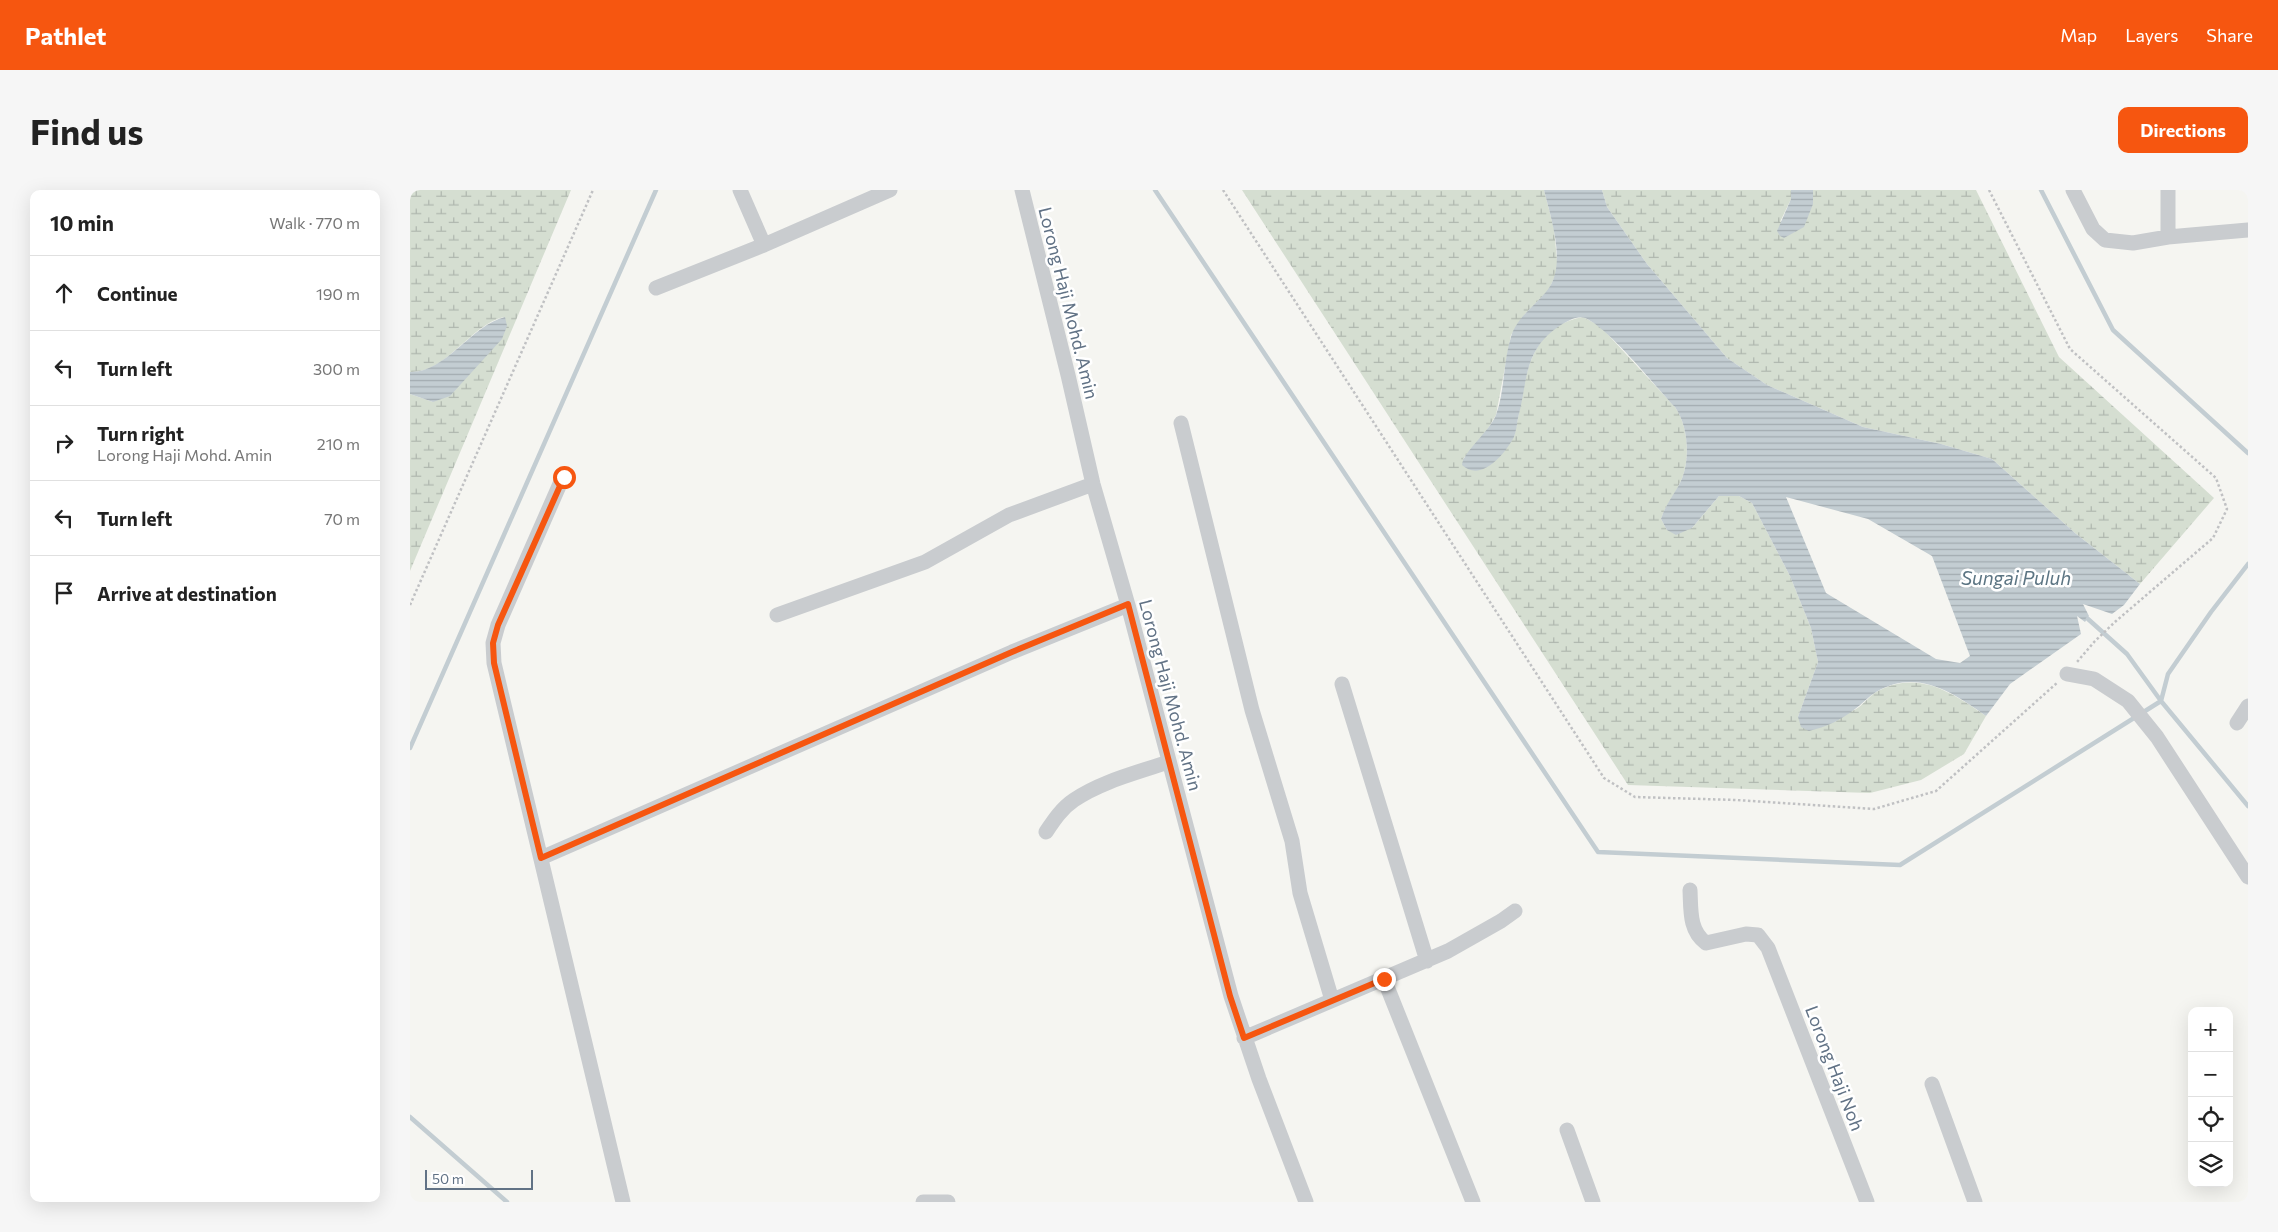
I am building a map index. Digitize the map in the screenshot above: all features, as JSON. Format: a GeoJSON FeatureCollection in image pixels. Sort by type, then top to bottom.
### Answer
{"type":"FeatureCollection","features":[{"type":"Feature","properties":{"kind":"street"},"geometry":{"type":"LineString","coordinates":[[740,190],[764,245]]}},
{"type":"Feature","properties":{"kind":"street"},"geometry":{"type":"LineString","coordinates":[[656,288],[764,245],[890,190]]}},
{"type":"Feature","properties":{"kind":"street","name":"Lorong Haji Mohd. Amin"},"geometry":{"type":"LineString","coordinates":[[1022,190],[1093,484],[1128,604],[1230,996],[1306,1202]]}},
{"type":"Feature","properties":{"kind":"street"},"geometry":{"type":"LineString","coordinates":[[2073,190],[2093,229],[2105,240],[2134,243],[2168,237],[2248,230]]}},
{"type":"Feature","properties":{"kind":"street"},"geometry":{"type":"LineString","coordinates":[[2168,190],[2168,237]]}},
{"type":"Feature","properties":{"kind":"street"},"geometry":{"type":"LineString","coordinates":[[1181,423],[1252,710],[1292,841],[1300,893],[1332,1000]]}},
{"type":"Feature","properties":{"kind":"street"},"geometry":{"type":"LineString","coordinates":[[564,477],[498,625],[493,643],[494,663],[623,1202]]}},
{"type":"Feature","properties":{"kind":"street"},"geometry":{"type":"LineString","coordinates":[[776,615],[925,562],[1009,515],[1093,484]]}},
{"type":"Feature","properties":{"kind":"street"},"geometry":{"type":"LineString","coordinates":[[541,858],[1012,652],[1128,604]]}},
{"type":"Feature","properties":{"kind":"street"},"geometry":{"type":"LineString","coordinates":[[2067,674],[2094,679],[2128,701],[2157,737],[2248,878]]}},
{"type":"Feature","properties":{"kind":"street"},"geometry":{"type":"LineString","coordinates":[[1342,684],[1426,961]]}},
{"type":"Feature","properties":{"kind":"street"},"geometry":{"type":"LineString","coordinates":[[2237,723],[2248,706]]}},
{"type":"Feature","properties":{"kind":"street"},"geometry":{"type":"LineString","coordinates":[[1046,832],[1060,812],[1074,800],[1113,780],[1168,762]]}},
{"type":"Feature","properties":{"kind":"street","name":"Lorong Haji Noh"},"geometry":{"type":"LineString","coordinates":[[1690,890],[1692,923],[1698,937],[1706,943],[1746,934],[1758,935],[1768,948],[1867,1202]]}},
{"type":"Feature","properties":{"kind":"street"},"geometry":{"type":"LineString","coordinates":[[1244,1038],[1426,961],[1501,922],[1514,911]]}},
{"type":"Feature","properties":{"kind":"street"},"geometry":{"type":"LineString","coordinates":[[1384,979],[1472,1202]]}},
{"type":"Feature","properties":{"kind":"street"},"geometry":{"type":"LineString","coordinates":[[1932,1084],[1975,1202]]}},
{"type":"Feature","properties":{"kind":"street"},"geometry":{"type":"LineString","coordinates":[[1567,1130],[1593,1202]]}},
{"type":"Feature","properties":{"kind":"street"},"geometry":{"type":"LineString","coordinates":[[924,1202],[948,1202]]}},
{"type":"Feature","properties":{"kind":"path"},"geometry":{"type":"LineString","coordinates":[[410,605],[594,190]]}},
{"type":"Feature","properties":{"kind":"path"},"geometry":{"type":"LineString","coordinates":[[1223,190],[1604,778],[1635,797],[1736,800],[1874,809],[1936,791],[2067,674],[2095,641],[2116,621],[2213,538],[2228,509],[2216,478],[2070,349],[1988,190]]}},
{"type":"Feature","properties":{"kind":"green space"},"geometry":{"type":"Polygon","coordinates":[[[410,190],[571,190],[410,571],[410,394],[433,402],[504,317],[492,321],[436,365],[410,372],[410,190]]]}},
{"type":"Feature","properties":{"kind":"green space"},"geometry":{"type":"Polygon","coordinates":[[[1242,190],[1544,190],[1554,229],[1558,270],[1548,291],[1525,314],[1511,335],[1496,415],[1484,435],[1463,459],[1514,437],[1530,363],[1538,347],[1548,334],[1563,323],[1583,317],[1600,326],[1675,407],[1680,415],[1686,435],[1687,456],[1683,476],[1661,519],[1667,530],[1692,528],[1719,496],[1739,496],[1752,503],[1790,576],[1811,628],[1818,662],[1798,717],[1852,711],[1876,692],[1891,685],[1920,683],[1934,686],[1960,699],[1986,716],[1964,754],[1921,780],[1870,793],[1628,785],[1242,190]]]}},
{"type":"Feature","properties":{"kind":"green space"},"geometry":{"type":"Polygon","coordinates":[[[1602,190],[1791,190],[1791,199],[1780,222],[1813,204],[1813,190],[1976,190],[2059,357],[2214,498],[2140,584],[2075,533],[1992,459],[1941,444],[1863,427],[1767,385],[1727,358],[1647,264],[1607,207],[1602,190]]]}},
{"type":"Feature","properties":{"kind":"water","name":"Sungai Puluh"},"geometry":{"type":"Polygon","coordinates":[[[1544,190],[1602,190],[1607,207],[1647,264],[1727,358],[1767,385],[1863,427],[1941,444],[1992,459],[2075,533],[2140,584],[2124,605],[2112,614],[2083,604],[2089,616],[2085,622],[2077,616],[2081,634],[2010,684],[1986,716],[1960,699],[1934,686],[1906,682],[1891,685],[1876,692],[1839,720],[1809,731],[1801,727],[1798,717],[1818,662],[1811,628],[1790,576],[1752,503],[1739,496],[1719,496],[1692,528],[1676,535],[1667,530],[1661,519],[1683,476],[1687,456],[1686,435],[1680,415],[1632,358],[1595,324],[1582,317],[1576,318],[1563,323],[1549,334],[1533,355],[1514,437],[1510,444],[1499,458],[1484,469],[1477,471],[1469,470],[1462,465],[1467,454],[1496,415],[1501,396],[1508,347],[1513,330],[1553,282],[1556,270],[1556,242],[1544,190]],[[1786,497],[1826,593],[1936,659],[1960,663],[1970,656],[1932,556],[1868,519],[1786,497]]]}},
{"type":"Feature","properties":{"kind":"water"},"geometry":{"type":"Polygon","coordinates":[[[1791,190],[1813,190],[1813,204],[1804,227],[1784,238],[1777,231],[1791,199],[1791,190]]]}},
{"type":"Feature","properties":{"kind":"water"},"geometry":{"type":"Polygon","coordinates":[[[505,317],[507,326],[502,339],[450,396],[433,402],[410,394],[410,372],[423,370],[435,365],[481,329],[505,317]]]}},
{"type":"Feature","properties":{"kind":"waterway"},"geometry":{"type":"LineString","coordinates":[[410,748],[656,190]]}},
{"type":"Feature","properties":{"kind":"waterway"},"geometry":{"type":"LineString","coordinates":[[1155,190],[1598,852],[1900,865],[2161,701],[2168,674],[2211,612],[2248,564]]}},
{"type":"Feature","properties":{"kind":"waterway"},"geometry":{"type":"LineString","coordinates":[[2041,190],[2113,330],[2248,453]]}},
{"type":"Feature","properties":{"kind":"waterway"},"geometry":{"type":"LineString","coordinates":[[2088,619],[2127,654],[2161,701],[2248,806]]}},
{"type":"Feature","properties":{"kind":"waterway"},"geometry":{"type":"LineString","coordinates":[[410,1117],[507,1202]]}},
{"type":"Feature","properties":{"kind":"route"},"geometry":{"type":"LineString","coordinates":[[564,477],[498,625],[493,643],[494,663],[541,858],[1012,652],[1128,604],[1230,996],[1244,1038],[1384,979]]}}]}
